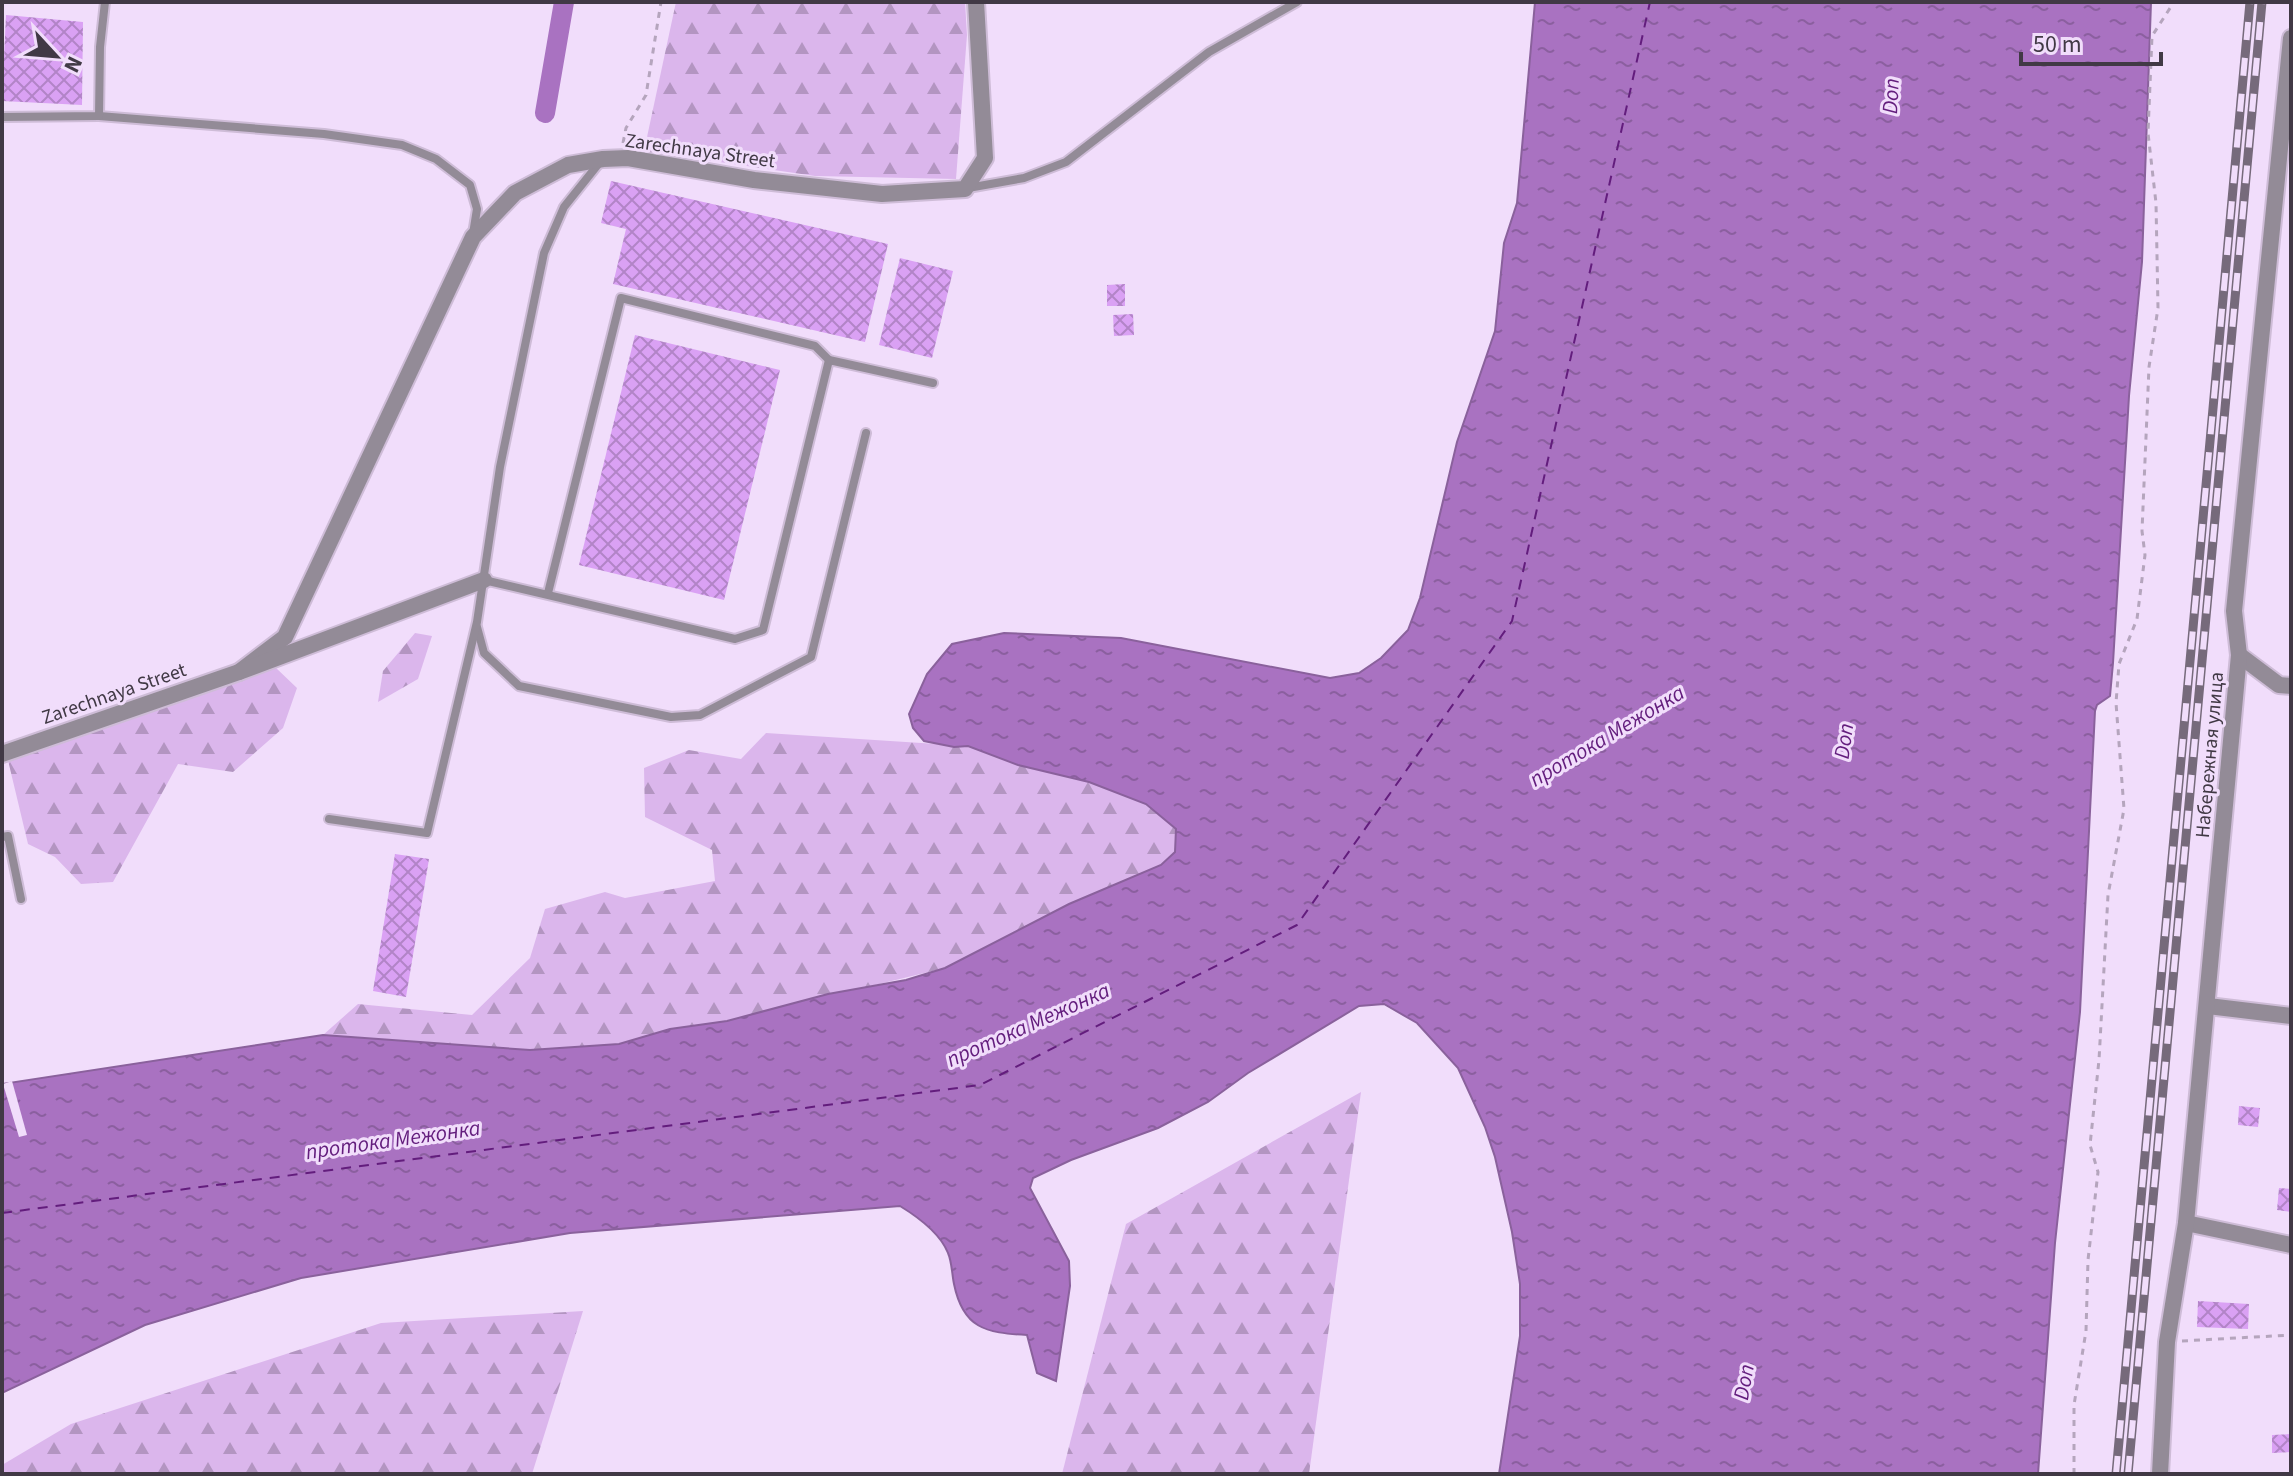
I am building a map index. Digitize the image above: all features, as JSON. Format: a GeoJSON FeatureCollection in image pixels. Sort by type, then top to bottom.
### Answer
{"type":"FeatureCollection","features":[{"type":"Feature","properties":{"kind":"street"},"geometry":{"type":"LineString","coordinates":[[965,189],[985,158],[976,2]]}},
{"type":"Feature","properties":{"kind":"street","name":"Набережная улица"},"geometry":{"type":"LineString","coordinates":[[2160,1474],[2167,1342],[2186,1223],[2208,1006],[2239,655],[2234,611],[2291,38]]}},
{"type":"Feature","properties":{"kind":"street","name":"Zarechnaya Street"},"geometry":{"type":"LineString","coordinates":[[239,672],[285,637],[473,237],[515,193],[568,165],[620,158],[754,180],[882,194],[965,189]]}},
{"type":"Feature","properties":{"kind":"street","name":"Zarechnaya Street"},"geometry":{"type":"LineString","coordinates":[[2,754],[239,672],[484,580]]}},
{"type":"Feature","properties":{"kind":"street"},"geometry":{"type":"LineString","coordinates":[[2239,655],[2279,685],[2291,686]]}},
{"type":"Feature","properties":{"kind":"street"},"geometry":{"type":"LineString","coordinates":[[2208,1006],[2291,1016]]}},
{"type":"Feature","properties":{"kind":"street"},"geometry":{"type":"LineString","coordinates":[[2186,1223],[2291,1245]]}},
{"type":"Feature","properties":{"kind":"lane"},"geometry":{"type":"LineString","coordinates":[[99,116],[105,2]]}},
{"type":"Feature","properties":{"kind":"lane"},"geometry":{"type":"LineString","coordinates":[[965,189],[1024,178],[1066,162],[1209,52],[1297,2]]}},
{"type":"Feature","properties":{"kind":"lane"},"geometry":{"type":"LineString","coordinates":[[2,117],[99,116],[324,134],[402,145],[436,159],[470,185],[477,209],[473,237]]}},
{"type":"Feature","properties":{"kind":"lane"},"geometry":{"type":"LineString","coordinates":[[329,819],[427,833],[477,622],[505,438],[544,253],[564,207],[603,159]]}},
{"type":"Feature","properties":{"kind":"lane"},"geometry":{"type":"LineString","coordinates":[[548,593],[621,298],[815,346],[829,360],[933,383]]}},
{"type":"Feature","properties":{"kind":"lane"},"geometry":{"type":"LineString","coordinates":[[484,580],[735,639],[763,630],[829,360]]}},
{"type":"Feature","properties":{"kind":"lane"},"geometry":{"type":"LineString","coordinates":[[477,622],[484,653],[519,686],[671,717],[700,715],[811,657],[866,433]]}},
{"type":"Feature","properties":{"kind":"lane"},"geometry":{"type":"LineString","coordinates":[[2,837],[8,836],[21,899]]}},
{"type":"Feature","properties":{"kind":"path"},"geometry":{"type":"LineString","coordinates":[[620,158],[626,128],[646,95],[661,2]]}},
{"type":"Feature","properties":{"kind":"path"},"geometry":{"type":"LineString","coordinates":[[2074,1474],[2074,1405],[2086,1331],[2088,1260],[2098,1172],[2090,1145],[2099,1060],[2108,895],[2124,809],[2121,749],[2116,731],[2119,664],[2137,619],[2145,555],[2142,531],[2149,367],[2158,308],[2156,203],[2148,133],[2152,36],[2174,2]]}},
{"type":"Feature","properties":{"kind":"path"},"geometry":{"type":"LineString","coordinates":[[2167,1342],[2291,1335]]}},
{"type":"Feature","properties":{"kind":"green space"},"geometry":{"type":"Polygon","coordinates":[[[676,2],[965,2],[967,35],[956,179],[815,176],[644,151],[676,2]]]}},
{"type":"Feature","properties":{"kind":"green space"},"geometry":{"type":"Polygon","coordinates":[[[415,633],[432,636],[418,679],[378,702],[383,671],[415,633]]]}},
{"type":"Feature","properties":{"kind":"green space"},"geometry":{"type":"Polygon","coordinates":[[[275,667],[297,688],[283,728],[233,772],[178,764],[113,882],[81,884],[55,857],[28,844],[6,752],[275,667]]]}},
{"type":"Feature","properties":{"kind":"green space"},"geometry":{"type":"Polygon","coordinates":[[[766,733],[968,746],[1018,765],[1089,782],[1146,804],[1176,829],[1175,852],[1161,865],[1069,904],[945,968],[727,1021],[670,1029],[619,1044],[530,1050],[323,1035],[358,1004],[472,1015],[530,958],[545,909],[605,892],[625,898],[715,881],[712,850],[645,817],[644,768],[689,750],[741,759],[766,733]]]}},
{"type":"Feature","properties":{"kind":"green space"},"geometry":{"type":"Polygon","coordinates":[[[1361,1092],[1309,1474],[1062,1474],[1126,1224],[1361,1092]]]}},
{"type":"Feature","properties":{"kind":"green space"},"geometry":{"type":"Polygon","coordinates":[[[583,1311],[532,1474],[2,1474],[2,1465],[71,1424],[381,1323],[583,1311]]]}},
{"type":"Feature","properties":{"kind":"water"},"geometry":{"type":"Polygon","coordinates":[[[1535,2],[2151,2],[2142,262],[2129,396],[2113,663],[2110,696],[2097,705],[2095,711],[2080,1012],[2055,1243],[2038,1474],[1499,1474],[1520,1336],[1520,1284],[1495,1157],[1458,1068],[1417,1023],[1384,1004],[1359,1006],[1248,1073],[1208,1102],[1158,1128],[1071,1160],[1033,1178],[1030,1188],[1069,1261],[1070,1286],[1056,1381],[1037,1373],[1027,1335],[988,1330],[970,1319],[958,1299],[948,1253],[940,1239],[900,1206],[570,1233],[301,1278],[145,1325],[2,1393],[2,1084],[323,1035],[530,1050],[619,1044],[670,1029],[727,1021],[828,994],[906,980],[945,968],[1069,904],[1161,865],[1175,852],[1176,829],[1146,804],[1089,782],[1018,765],[968,746],[954,747],[924,741],[913,728],[909,714],[927,674],[952,644],[1004,633],[1121,638],[1330,678],[1359,673],[1381,658],[1408,630],[1420,598],[1457,442],[1495,331],[1504,243],[1517,203],[1535,2]]]}},
{"type":"Feature","properties":{"kind":"pier"},"geometry":{"type":"Polygon","coordinates":[[[12,1081],[27,1135],[19,1137],[3,1084],[12,1081]]]}},
{"type":"Feature","properties":{"kind":"building"},"geometry":{"type":"Polygon","coordinates":[[[6,15],[83,22],[82,105],[2,101],[6,15]]]}},
{"type":"Feature","properties":{"kind":"building"},"geometry":{"type":"Polygon","coordinates":[[[611,181],[888,244],[865,342],[613,284],[626,229],[601,223],[611,181]]]}},
{"type":"Feature","properties":{"kind":"building"},"geometry":{"type":"Polygon","coordinates":[[[900,258],[953,271],[932,358],[879,345],[900,258]]]}},
{"type":"Feature","properties":{"kind":"building"},"geometry":{"type":"Polygon","coordinates":[[[1125,284],[1125,306],[1107,306],[1107,285],[1125,284]]]}},
{"type":"Feature","properties":{"kind":"building"},"geometry":{"type":"Polygon","coordinates":[[[1133,314],[1134,335],[1114,336],[1113,315],[1133,314]]]}},
{"type":"Feature","properties":{"kind":"building"},"geometry":{"type":"Polygon","coordinates":[[[635,335],[780,370],[724,600],[579,565],[635,335]]]}},
{"type":"Feature","properties":{"kind":"building"},"geometry":{"type":"Polygon","coordinates":[[[395,854],[429,859],[406,997],[373,991],[395,854]]]}},
{"type":"Feature","properties":{"kind":"building"},"geometry":{"type":"Polygon","coordinates":[[[2239,1106],[2260,1108],[2258,1127],[2238,1125],[2239,1106]]]}},
{"type":"Feature","properties":{"kind":"building"},"geometry":{"type":"Polygon","coordinates":[[[2279,1188],[2291,1189],[2291,1212],[2277,1210],[2279,1188]]]}},
{"type":"Feature","properties":{"kind":"building"},"geometry":{"type":"Polygon","coordinates":[[[2198,1301],[2249,1304],[2248,1329],[2197,1327],[2198,1301]]]}},
{"type":"Feature","properties":{"kind":"building"},"geometry":{"type":"Polygon","coordinates":[[[2291,1434],[2291,1452],[2272,1453],[2272,1435],[2291,1434]]]}},
{"type":"Feature","properties":{"kind":"waterway"},"geometry":{"type":"LineString","coordinates":[[545,113],[564,2]]}},
{"type":"Feature","properties":{"kind":"ferry route"},"geometry":{"type":"LineString","coordinates":[[2,1213],[980,1085],[1297,925],[1512,621],[1650,2]]}},
{"type":"Feature","properties":{"kind":"railway"},"geometry":{"type":"LineString","coordinates":[[2116,1474],[2250,2]]}},
{"type":"Feature","properties":{"kind":"railway"},"geometry":{"type":"LineString","coordinates":[[2128,1474],[2262,2]]}},
{"type":"Feature","properties":{"kind":"water label","name":"Don"},"geometry":{"type":"Point","coordinates":[1891,96]}},
{"type":"Feature","properties":{"kind":"water label","name":"протока Межонка"},"geometry":{"type":"Point","coordinates":[1607,736]}},
{"type":"Feature","properties":{"kind":"water label","name":"Don"},"geometry":{"type":"Point","coordinates":[1844,741]}},
{"type":"Feature","properties":{"kind":"water label","name":"протока Межонка"},"geometry":{"type":"Point","coordinates":[1028,1025]}},
{"type":"Feature","properties":{"kind":"water label","name":"протока Межонка"},"geometry":{"type":"Point","coordinates":[393,1140]}},
{"type":"Feature","properties":{"kind":"water label","name":"Don"},"geometry":{"type":"Point","coordinates":[1744,1382]}}]}
